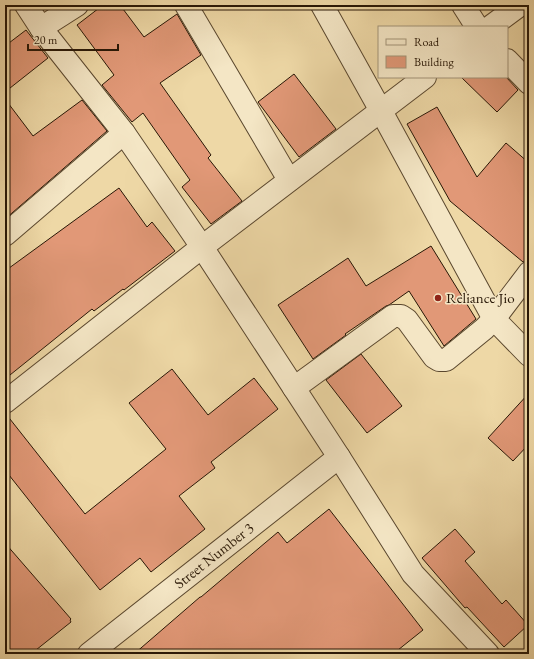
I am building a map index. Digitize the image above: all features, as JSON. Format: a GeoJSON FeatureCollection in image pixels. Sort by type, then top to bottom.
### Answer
{"type":"FeatureCollection","features":[{"type":"Feature","properties":{"kind":"street"},"geometry":{"type":"LineString","coordinates":[[26,5],[41,28],[124,133],[202,247],[413,574],[488,654]]}},
{"type":"Feature","properties":{"kind":"street"},"geometry":{"type":"LineString","coordinates":[[41,28],[76,5]]}},
{"type":"Feature","properties":{"kind":"street"},"geometry":{"type":"LineString","coordinates":[[186,5],[289,180]]}},
{"type":"Feature","properties":{"kind":"street"},"geometry":{"type":"LineString","coordinates":[[322,5],[382,111],[494,319],[529,355]]}},
{"type":"Feature","properties":{"kind":"street"},"geometry":{"type":"LineString","coordinates":[[464,5],[476,26]]}},
{"type":"Feature","properties":{"kind":"street"},"geometry":{"type":"LineString","coordinates":[[491,26],[520,5]]}},
{"type":"Feature","properties":{"kind":"street"},"geometry":{"type":"LineString","coordinates":[[508,61],[529,83]]}},
{"type":"Feature","properties":{"kind":"street"},"geometry":{"type":"LineString","coordinates":[[5,402],[202,247],[424,78]]}},
{"type":"Feature","properties":{"kind":"street"},"geometry":{"type":"LineString","coordinates":[[5,235],[124,133]]}},
{"type":"Feature","properties":{"kind":"street"},"geometry":{"type":"LineString","coordinates":[[294,388],[393,316],[401,316],[407,320],[434,357],[439,360],[446,360],[494,319],[529,273]]}},
{"type":"Feature","properties":{"kind":"street","name":"Street Number 3"},"geometry":{"type":"LineString","coordinates":[[89,654],[339,458]]}},
{"type":"Feature","properties":{"kind":"building"},"geometry":{"type":"Polygon","coordinates":[[[103,5],[120,5],[144,37],[177,14],[201,55],[160,83],[211,155],[208,158],[242,201],[211,224],[182,187],[190,180],[143,113],[132,122],[102,85],[114,75],[77,25],[103,5]]]}},
{"type":"Feature","properties":{"kind":"building"},"geometry":{"type":"Polygon","coordinates":[[[26,30],[48,58],[5,92],[5,46],[26,30]]]}},
{"type":"Feature","properties":{"kind":"building"},"geometry":{"type":"Polygon","coordinates":[[[294,74],[336,129],[299,157],[258,102],[294,74]]]}},
{"type":"Feature","properties":{"kind":"building"},"geometry":{"type":"Polygon","coordinates":[[[462,78],[507,78],[518,90],[497,112],[462,78]]]}},
{"type":"Feature","properties":{"kind":"building"},"geometry":{"type":"Polygon","coordinates":[[[5,99],[33,136],[82,100],[107,131],[5,219],[5,99]]]}},
{"type":"Feature","properties":{"kind":"building"},"geometry":{"type":"Polygon","coordinates":[[[437,107],[477,177],[506,143],[529,163],[529,261],[523,262],[450,201],[407,124],[437,107]]]}},
{"type":"Feature","properties":{"kind":"building"},"geometry":{"type":"Polygon","coordinates":[[[119,188],[147,227],[152,222],[175,251],[94,311],[92,309],[5,379],[5,271],[119,188]]]}},
{"type":"Feature","properties":{"kind":"building"},"geometry":{"type":"Polygon","coordinates":[[[431,246],[476,319],[444,346],[409,291],[345,334],[346,335],[313,359],[278,305],[348,258],[366,286],[431,246]]]}},
{"type":"Feature","properties":{"kind":"building"},"geometry":{"type":"Polygon","coordinates":[[[361,354],[402,406],[367,433],[326,380],[361,354]]]}},
{"type":"Feature","properties":{"kind":"building"},"geometry":{"type":"Polygon","coordinates":[[[172,369],[208,415],[254,378],[278,409],[211,462],[215,468],[179,496],[205,529],[151,572],[140,558],[100,590],[5,470],[5,414],[85,514],[166,449],[129,403],[172,369]]]}},
{"type":"Feature","properties":{"kind":"building"},"geometry":{"type":"Polygon","coordinates":[[[529,393],[529,444],[513,461],[488,438],[529,393]]]}},
{"type":"Feature","properties":{"kind":"building"},"geometry":{"type":"Polygon","coordinates":[[[329,509],[423,630],[393,654],[134,654],[278,532],[287,543],[329,509]]]}},
{"type":"Feature","properties":{"kind":"building"},"geometry":{"type":"Polygon","coordinates":[[[455,529],[475,552],[465,561],[502,604],[506,600],[528,625],[504,647],[467,607],[465,608],[422,558],[455,529]]]}},
{"type":"Feature","properties":{"kind":"building"},"geometry":{"type":"Polygon","coordinates":[[[5,543],[71,619],[71,622],[31,654],[5,654],[5,543]]]}},
{"type":"Feature","properties":{"kind":"place","name":"Reliance Jio"},"geometry":{"type":"Point","coordinates":[438,298]}}]}
